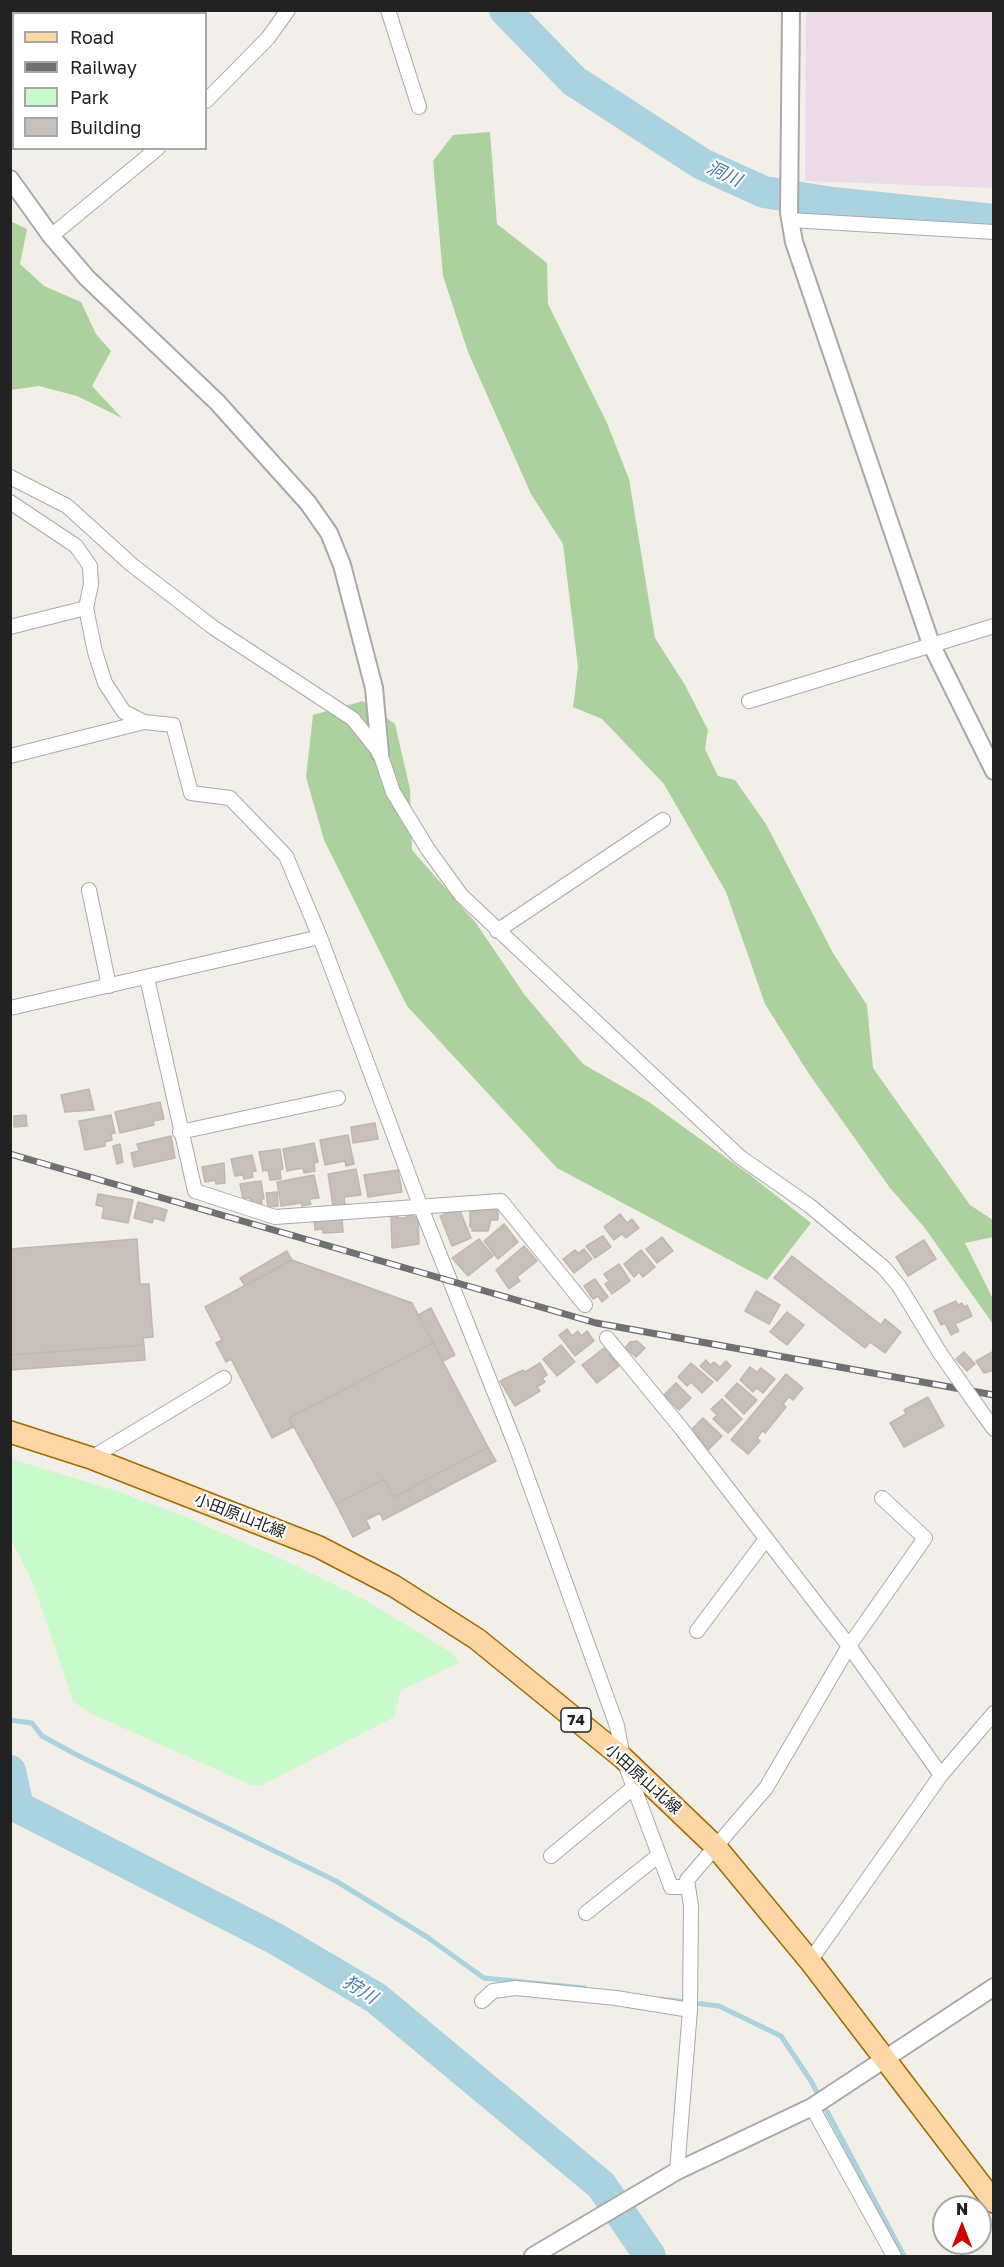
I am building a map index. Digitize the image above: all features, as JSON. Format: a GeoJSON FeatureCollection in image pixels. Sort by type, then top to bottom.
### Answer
{"type":"FeatureCollection","features":[{"type":"Feature","properties":{"kind":"main road","name":"小田原山北線"},"geometry":{"type":"LineString","coordinates":[[10,1432],[91,1458],[319,1547],[394,1586],[477,1639],[623,1758],[716,1846],[810,1961],[883,2061],[993,2202]]}},
{"type":"Feature","properties":{"kind":"street"},"geometry":{"type":"LineString","coordinates":[[207,100],[268,38],[288,10]]}},
{"type":"Feature","properties":{"kind":"street"},"geometry":{"type":"LineString","coordinates":[[388,10],[419,107]]}},
{"type":"Feature","properties":{"kind":"street"},"geometry":{"type":"LineString","coordinates":[[792,10],[789,169],[790,217],[794,242],[931,644],[993,771]]}},
{"type":"Feature","properties":{"kind":"street"},"geometry":{"type":"LineString","coordinates":[[51,236],[156,150]]}},
{"type":"Feature","properties":{"kind":"street"},"geometry":{"type":"LineString","coordinates":[[10,179],[51,236],[87,278],[217,402],[308,503],[329,533],[342,565],[374,688],[380,753],[393,792],[461,895],[740,1157],[810,1206],[884,1268],[899,1286],[940,1353],[993,1429]]}},
{"type":"Feature","properties":{"kind":"street"},"geometry":{"type":"LineString","coordinates":[[790,217],[993,232]]}},
{"type":"Feature","properties":{"kind":"street"},"geometry":{"type":"LineString","coordinates":[[10,477],[67,506],[132,565],[214,628],[353,719],[380,753]]}},
{"type":"Feature","properties":{"kind":"street"},"geometry":{"type":"LineString","coordinates":[[10,502],[76,546],[90,566],[91,584],[86,608],[95,652],[105,683],[124,712],[144,723]]}},
{"type":"Feature","properties":{"kind":"street"},"geometry":{"type":"LineString","coordinates":[[10,627],[86,608]]}},
{"type":"Feature","properties":{"kind":"street"},"geometry":{"type":"LineString","coordinates":[[749,701],[993,626]]}},
{"type":"Feature","properties":{"kind":"street"},"geometry":{"type":"LineString","coordinates":[[10,756],[144,723],[172,725],[191,793],[230,798],[286,856],[320,937],[420,1205],[517,1449],[617,1726],[623,1758],[671,1887],[688,1887]]}},
{"type":"Feature","properties":{"kind":"street"},"geometry":{"type":"LineString","coordinates":[[497,931],[663,820]]}},
{"type":"Feature","properties":{"kind":"street"},"geometry":{"type":"LineString","coordinates":[[89,890],[109,986]]}},
{"type":"Feature","properties":{"kind":"street"},"geometry":{"type":"LineString","coordinates":[[10,1008],[320,937]]}},
{"type":"Feature","properties":{"kind":"street"},"geometry":{"type":"LineString","coordinates":[[147,978],[195,1191],[275,1217],[501,1201],[585,1305]]}},
{"type":"Feature","properties":{"kind":"street"},"geometry":{"type":"LineString","coordinates":[[180,1132],[338,1098]]}},
{"type":"Feature","properties":{"kind":"street"},"geometry":{"type":"LineString","coordinates":[[608,1338],[849,1646],[941,1774]]}},
{"type":"Feature","properties":{"kind":"street"},"geometry":{"type":"LineString","coordinates":[[91,1458],[224,1378]]}},
{"type":"Feature","properties":{"kind":"street"},"geometry":{"type":"LineString","coordinates":[[677,2171],[690,2010],[691,1906],[687,1880],[766,1788],[849,1646],[925,1538],[882,1498]]}},
{"type":"Feature","properties":{"kind":"street"},"geometry":{"type":"LineString","coordinates":[[697,1630],[766,1539]]}},
{"type":"Feature","properties":{"kind":"street"},"geometry":{"type":"LineString","coordinates":[[810,1961],[941,1774],[993,1713]]}},
{"type":"Feature","properties":{"kind":"street"},"geometry":{"type":"LineString","coordinates":[[551,1856],[634,1787]]}},
{"type":"Feature","properties":{"kind":"street"},"geometry":{"type":"LineString","coordinates":[[586,1913],[659,1856]]}},
{"type":"Feature","properties":{"kind":"street"},"geometry":{"type":"LineString","coordinates":[[534,2256],[677,2171],[812,2107],[993,1987]]}},
{"type":"Feature","properties":{"kind":"street"},"geometry":{"type":"LineString","coordinates":[[482,2001],[493,1991],[516,1988],[616,1998],[690,2010]]}},
{"type":"Feature","properties":{"kind":"street"},"geometry":{"type":"LineString","coordinates":[[812,2107],[894,2256]]}},
{"type":"Feature","properties":{"kind":"shaded area"},"geometry":{"type":"Polygon","coordinates":[[[11,10],[141,11],[12,12],[12,75],[10,72],[11,10]]]}},
{"type":"Feature","properties":{"kind":"shaded area"},"geometry":{"type":"Polygon","coordinates":[[[811,11],[993,11],[993,188],[805,181],[806,15],[811,11]]]}},
{"type":"Feature","properties":{"kind":"green space"},"geometry":{"type":"Polygon","coordinates":[[[490,132],[497,224],[547,263],[548,304],[607,423],[629,479],[655,638],[685,685],[708,730],[705,749],[718,776],[735,780],[766,824],[833,953],[867,1005],[873,1068],[970,1205],[993,1220],[993,1237],[965,1243],[993,1299],[993,1324],[924,1227],[890,1188],[809,1074],[765,1004],[726,892],[664,784],[602,719],[573,707],[578,667],[563,544],[531,494],[468,352],[443,276],[433,161],[453,135],[490,132]]]}},
{"type":"Feature","properties":{"kind":"green space"},"geometry":{"type":"Polygon","coordinates":[[[10,221],[27,229],[20,264],[44,286],[81,302],[96,334],[111,351],[92,386],[122,418],[77,396],[39,386],[11,390],[10,221]]]}},
{"type":"Feature","properties":{"kind":"green space"},"geometry":{"type":"Polygon","coordinates":[[[363,701],[395,724],[410,789],[412,850],[476,923],[524,994],[583,1064],[649,1102],[750,1175],[811,1223],[767,1280],[557,1168],[407,1006],[324,840],[306,777],[313,715],[363,701]]]}},
{"type":"Feature","properties":{"kind":"green space"},"geometry":{"type":"Polygon","coordinates":[[[11,1459],[120,1492],[186,1517],[284,1560],[365,1600],[452,1653],[459,1663],[401,1690],[394,1717],[260,1786],[251,1785],[88,1712],[73,1701],[33,1583],[11,1539],[11,1459]]]}},
{"type":"Feature","properties":{"kind":"building"},"geometry":{"type":"Polygon","coordinates":[[[89,1089],[94,1110],[65,1112],[61,1095],[89,1089]]]}},
{"type":"Feature","properties":{"kind":"building"},"geometry":{"type":"Polygon","coordinates":[[[160,1102],[164,1119],[153,1121],[154,1125],[120,1133],[115,1112],[160,1102]]]}},
{"type":"Feature","properties":{"kind":"building"},"geometry":{"type":"Polygon","coordinates":[[[26,1115],[27,1126],[14,1127],[14,1116],[26,1115]]]}},
{"type":"Feature","properties":{"kind":"building"},"geometry":{"type":"Polygon","coordinates":[[[111,1115],[115,1133],[111,1134],[112,1140],[105,1142],[105,1146],[85,1150],[79,1121],[111,1115]]]}},
{"type":"Feature","properties":{"kind":"building"},"geometry":{"type":"Polygon","coordinates":[[[375,1123],[378,1139],[353,1143],[351,1127],[375,1123]]]}},
{"type":"Feature","properties":{"kind":"building"},"geometry":{"type":"Polygon","coordinates":[[[348,1135],[354,1164],[346,1166],[345,1161],[325,1165],[320,1140],[348,1135]]]}},
{"type":"Feature","properties":{"kind":"building"},"geometry":{"type":"Polygon","coordinates":[[[171,1136],[175,1158],[134,1167],[131,1153],[139,1151],[137,1144],[171,1136]]]}},
{"type":"Feature","properties":{"kind":"building"},"geometry":{"type":"Polygon","coordinates":[[[314,1143],[318,1162],[314,1163],[315,1171],[304,1173],[303,1168],[287,1171],[283,1149],[314,1143]]]}},
{"type":"Feature","properties":{"kind":"building"},"geometry":{"type":"Polygon","coordinates":[[[120,1144],[123,1162],[117,1164],[113,1146],[120,1144]]]}},
{"type":"Feature","properties":{"kind":"building"},"geometry":{"type":"Polygon","coordinates":[[[280,1149],[283,1169],[280,1170],[281,1179],[270,1180],[268,1170],[263,1171],[259,1152],[280,1149]]]}},
{"type":"Feature","properties":{"kind":"building"},"geometry":{"type":"Polygon","coordinates":[[[252,1155],[256,1171],[252,1172],[253,1177],[244,1179],[243,1175],[235,1176],[231,1159],[252,1155]]]}},
{"type":"Feature","properties":{"kind":"building"},"geometry":{"type":"Polygon","coordinates":[[[224,1163],[225,1183],[216,1184],[215,1180],[205,1182],[202,1167],[224,1163]]]}},
{"type":"Feature","properties":{"kind":"building"},"geometry":{"type":"Polygon","coordinates":[[[356,1169],[361,1195],[344,1197],[345,1204],[333,1206],[328,1174],[356,1169]]]}},
{"type":"Feature","properties":{"kind":"building"},"geometry":{"type":"Polygon","coordinates":[[[398,1170],[402,1192],[368,1197],[364,1175],[398,1170]]]}},
{"type":"Feature","properties":{"kind":"building"},"geometry":{"type":"Polygon","coordinates":[[[314,1175],[319,1198],[309,1199],[311,1204],[302,1206],[301,1203],[281,1206],[277,1182],[314,1175]]]}},
{"type":"Feature","properties":{"kind":"building"},"geometry":{"type":"Polygon","coordinates":[[[261,1181],[264,1199],[261,1199],[262,1204],[254,1205],[249,1198],[243,1199],[240,1184],[261,1181]]]}},
{"type":"Feature","properties":{"kind":"building"},"geometry":{"type":"Polygon","coordinates":[[[277,1192],[278,1206],[268,1207],[266,1193],[277,1192]]]}},
{"type":"Feature","properties":{"kind":"building"},"geometry":{"type":"Polygon","coordinates":[[[98,1194],[133,1200],[128,1223],[102,1218],[104,1207],[96,1205],[98,1194]]]}},
{"type":"Feature","properties":{"kind":"building"},"geometry":{"type":"Polygon","coordinates":[[[138,1202],[167,1210],[164,1221],[154,1218],[152,1223],[134,1218],[138,1202]]]}},
{"type":"Feature","properties":{"kind":"building"},"geometry":{"type":"Polygon","coordinates":[[[459,1208],[471,1238],[452,1246],[440,1216],[459,1208]]]}},
{"type":"Feature","properties":{"kind":"building"},"geometry":{"type":"Polygon","coordinates":[[[475,1208],[498,1208],[498,1220],[491,1220],[488,1231],[472,1231],[470,1211],[475,1211],[475,1208]]]}},
{"type":"Feature","properties":{"kind":"building"},"geometry":{"type":"Polygon","coordinates":[[[406,1213],[413,1213],[414,1217],[418,1217],[419,1244],[392,1248],[391,1215],[397,1214],[398,1218],[406,1218],[406,1213]]]}},
{"type":"Feature","properties":{"kind":"building"},"geometry":{"type":"Polygon","coordinates":[[[620,1214],[627,1223],[632,1219],[639,1228],[626,1238],[622,1234],[614,1240],[604,1227],[620,1214]]]}},
{"type":"Feature","properties":{"kind":"building"},"geometry":{"type":"Polygon","coordinates":[[[342,1218],[343,1232],[323,1233],[323,1229],[315,1230],[314,1220],[342,1218]]]}},
{"type":"Feature","properties":{"kind":"building"},"geometry":{"type":"Polygon","coordinates":[[[504,1224],[518,1242],[498,1259],[484,1241],[504,1224]]]}},
{"type":"Feature","properties":{"kind":"building"},"geometry":{"type":"Polygon","coordinates":[[[603,1236],[611,1247],[595,1258],[586,1246],[603,1236]]]}},
{"type":"Feature","properties":{"kind":"building"},"geometry":{"type":"Polygon","coordinates":[[[662,1237],[673,1251],[657,1263],[646,1249],[662,1237]]]}},
{"type":"Feature","properties":{"kind":"building"},"geometry":{"type":"Polygon","coordinates":[[[137,1239],[140,1284],[149,1284],[153,1337],[143,1338],[144,1345],[10,1355],[10,1249],[137,1239]]]}},
{"type":"Feature","properties":{"kind":"building"},"geometry":{"type":"Polygon","coordinates":[[[479,1239],[493,1256],[468,1276],[452,1258],[479,1239]]]}},
{"type":"Feature","properties":{"kind":"building"},"geometry":{"type":"Polygon","coordinates":[[[924,1240],[936,1259],[908,1276],[896,1257],[924,1240]]]}},
{"type":"Feature","properties":{"kind":"building"},"geometry":{"type":"Polygon","coordinates":[[[524,1246],[537,1261],[517,1277],[520,1281],[509,1289],[496,1270],[524,1246]]]}},
{"type":"Feature","properties":{"kind":"building"},"geometry":{"type":"Polygon","coordinates":[[[584,1249],[592,1259],[574,1273],[563,1259],[575,1250],[578,1253],[584,1249]]]}},
{"type":"Feature","properties":{"kind":"building"},"geometry":{"type":"Polygon","coordinates":[[[641,1250],[655,1267],[643,1277],[639,1272],[634,1277],[624,1264],[641,1250]]]}},
{"type":"Feature","properties":{"kind":"building"},"geometry":{"type":"Polygon","coordinates":[[[287,1251],[292,1260],[245,1286],[240,1278],[287,1251]]]}},
{"type":"Feature","properties":{"kind":"building"},"geometry":{"type":"Polygon","coordinates":[[[792,1256],[881,1325],[885,1319],[901,1332],[885,1353],[870,1342],[865,1348],[774,1278],[792,1256]]]}},
{"type":"Feature","properties":{"kind":"building"},"geometry":{"type":"Polygon","coordinates":[[[292,1260],[412,1303],[433,1343],[289,1418],[293,1427],[272,1438],[231,1359],[226,1362],[216,1343],[222,1340],[205,1307],[292,1260]]]}},
{"type":"Feature","properties":{"kind":"building"},"geometry":{"type":"Polygon","coordinates":[[[619,1264],[630,1281],[612,1294],[605,1284],[609,1281],[604,1274],[619,1264]]]}},
{"type":"Feature","properties":{"kind":"building"},"geometry":{"type":"Polygon","coordinates":[[[595,1279],[608,1297],[602,1302],[598,1296],[593,1299],[584,1286],[595,1279]]]}},
{"type":"Feature","properties":{"kind":"building"},"geometry":{"type":"Polygon","coordinates":[[[756,1291],[780,1305],[769,1324],[745,1311],[756,1291]]]}},
{"type":"Feature","properties":{"kind":"building"},"geometry":{"type":"Polygon","coordinates":[[[956,1301],[958,1305],[962,1303],[964,1307],[967,1305],[972,1316],[955,1324],[959,1331],[951,1335],[945,1323],[941,1325],[934,1311],[956,1301]]]}},
{"type":"Feature","properties":{"kind":"building"},"geometry":{"type":"Polygon","coordinates":[[[431,1308],[455,1355],[443,1361],[418,1315],[431,1308]]]}},
{"type":"Feature","properties":{"kind":"building"},"geometry":{"type":"Polygon","coordinates":[[[787,1312],[804,1325],[787,1345],[770,1332],[787,1312]]]}},
{"type":"Feature","properties":{"kind":"building"},"geometry":{"type":"Polygon","coordinates":[[[567,1329],[572,1336],[578,1331],[581,1336],[587,1331],[594,1341],[575,1356],[559,1335],[567,1329]]]}},
{"type":"Feature","properties":{"kind":"building"},"geometry":{"type":"Polygon","coordinates":[[[637,1341],[645,1348],[636,1357],[625,1348],[630,1342],[637,1341]]]}},
{"type":"Feature","properties":{"kind":"building"},"geometry":{"type":"Polygon","coordinates":[[[433,1343],[488,1447],[394,1497],[384,1479],[336,1504],[289,1418],[433,1343]]]}},
{"type":"Feature","properties":{"kind":"building"},"geometry":{"type":"Polygon","coordinates":[[[144,1345],[145,1360],[10,1370],[10,1355],[144,1345]]]}},
{"type":"Feature","properties":{"kind":"building"},"geometry":{"type":"Polygon","coordinates":[[[561,1345],[575,1362],[557,1376],[543,1359],[561,1345]]]}},
{"type":"Feature","properties":{"kind":"building"},"geometry":{"type":"Polygon","coordinates":[[[604,1348],[619,1366],[597,1383],[582,1365],[604,1348]]]}},
{"type":"Feature","properties":{"kind":"building"},"geometry":{"type":"Polygon","coordinates":[[[994,1351],[994,1370],[984,1373],[976,1361],[994,1351]]]}},
{"type":"Feature","properties":{"kind":"building"},"geometry":{"type":"Polygon","coordinates":[[[964,1352],[975,1364],[967,1371],[956,1359],[964,1352]]]}},
{"type":"Feature","properties":{"kind":"building"},"geometry":{"type":"Polygon","coordinates":[[[706,1360],[710,1365],[714,1362],[720,1367],[726,1361],[731,1366],[717,1381],[700,1366],[706,1360]]]}},
{"type":"Feature","properties":{"kind":"building"},"geometry":{"type":"Polygon","coordinates":[[[540,1363],[547,1375],[542,1378],[545,1382],[537,1387],[540,1391],[515,1406],[500,1381],[523,1370],[525,1372],[540,1363]]]}},
{"type":"Feature","properties":{"kind":"building"},"geometry":{"type":"Polygon","coordinates":[[[691,1363],[713,1382],[702,1393],[691,1382],[687,1386],[678,1377],[691,1363]]]}},
{"type":"Feature","properties":{"kind":"building"},"geometry":{"type":"Polygon","coordinates":[[[750,1367],[757,1372],[761,1368],[775,1379],[763,1393],[756,1388],[753,1392],[740,1380],[750,1367]]]}},
{"type":"Feature","properties":{"kind":"building"},"geometry":{"type":"Polygon","coordinates":[[[786,1374],[803,1388],[793,1400],[789,1397],[783,1404],[786,1407],[765,1433],[763,1430],[757,1438],[760,1441],[748,1454],[731,1440],[786,1374]]]}},
{"type":"Feature","properties":{"kind":"building"},"geometry":{"type":"Polygon","coordinates":[[[676,1383],[691,1398],[679,1410],[664,1395],[676,1383]]]}},
{"type":"Feature","properties":{"kind":"building"},"geometry":{"type":"Polygon","coordinates":[[[737,1383],[757,1400],[744,1414],[725,1396],[737,1383]]]}},
{"type":"Feature","properties":{"kind":"building"},"geometry":{"type":"Polygon","coordinates":[[[928,1397],[944,1426],[904,1447],[890,1423],[906,1414],[904,1410],[928,1397]]]}},
{"type":"Feature","properties":{"kind":"building"},"geometry":{"type":"Polygon","coordinates":[[[722,1399],[742,1419],[728,1433],[713,1419],[717,1415],[711,1409],[722,1399]]]}},
{"type":"Feature","properties":{"kind":"building"},"geometry":{"type":"Polygon","coordinates":[[[703,1418],[722,1436],[708,1450],[692,1429],[703,1418]]]}},
{"type":"Feature","properties":{"kind":"building"},"geometry":{"type":"Polygon","coordinates":[[[488,1447],[496,1461],[383,1520],[380,1513],[366,1520],[370,1528],[353,1537],[336,1504],[384,1479],[394,1497],[488,1447]]]}},
{"type":"Feature","properties":{"kind":"waterway","name":"洞川"},"geometry":{"type":"LineString","coordinates":[[505,10],[574,81],[702,164],[764,192],[832,203],[994,220]]}},
{"type":"Feature","properties":{"kind":"waterway"},"geometry":{"type":"LineString","coordinates":[[10,1720],[32,1723],[42,1736],[77,1755],[336,1881],[427,1937],[484,1978],[584,1988]]}},
{"type":"Feature","properties":{"kind":"waterway"},"geometry":{"type":"LineString","coordinates":[[10,1771],[18,1806]]}},
{"type":"Feature","properties":{"kind":"waterway","name":"狩川"},"geometry":{"type":"LineString","coordinates":[[10,1803],[276,1939],[376,1998],[601,2185],[650,2256]]}},
{"type":"Feature","properties":{"kind":"waterway"},"geometry":{"type":"LineString","coordinates":[[661,1999],[719,2006],[781,2036],[811,2081],[904,2256]]}},
{"type":"Feature","properties":{"kind":"railway"},"geometry":{"type":"LineString","coordinates":[[10,1154],[596,1323],[994,1395]]}}]}
